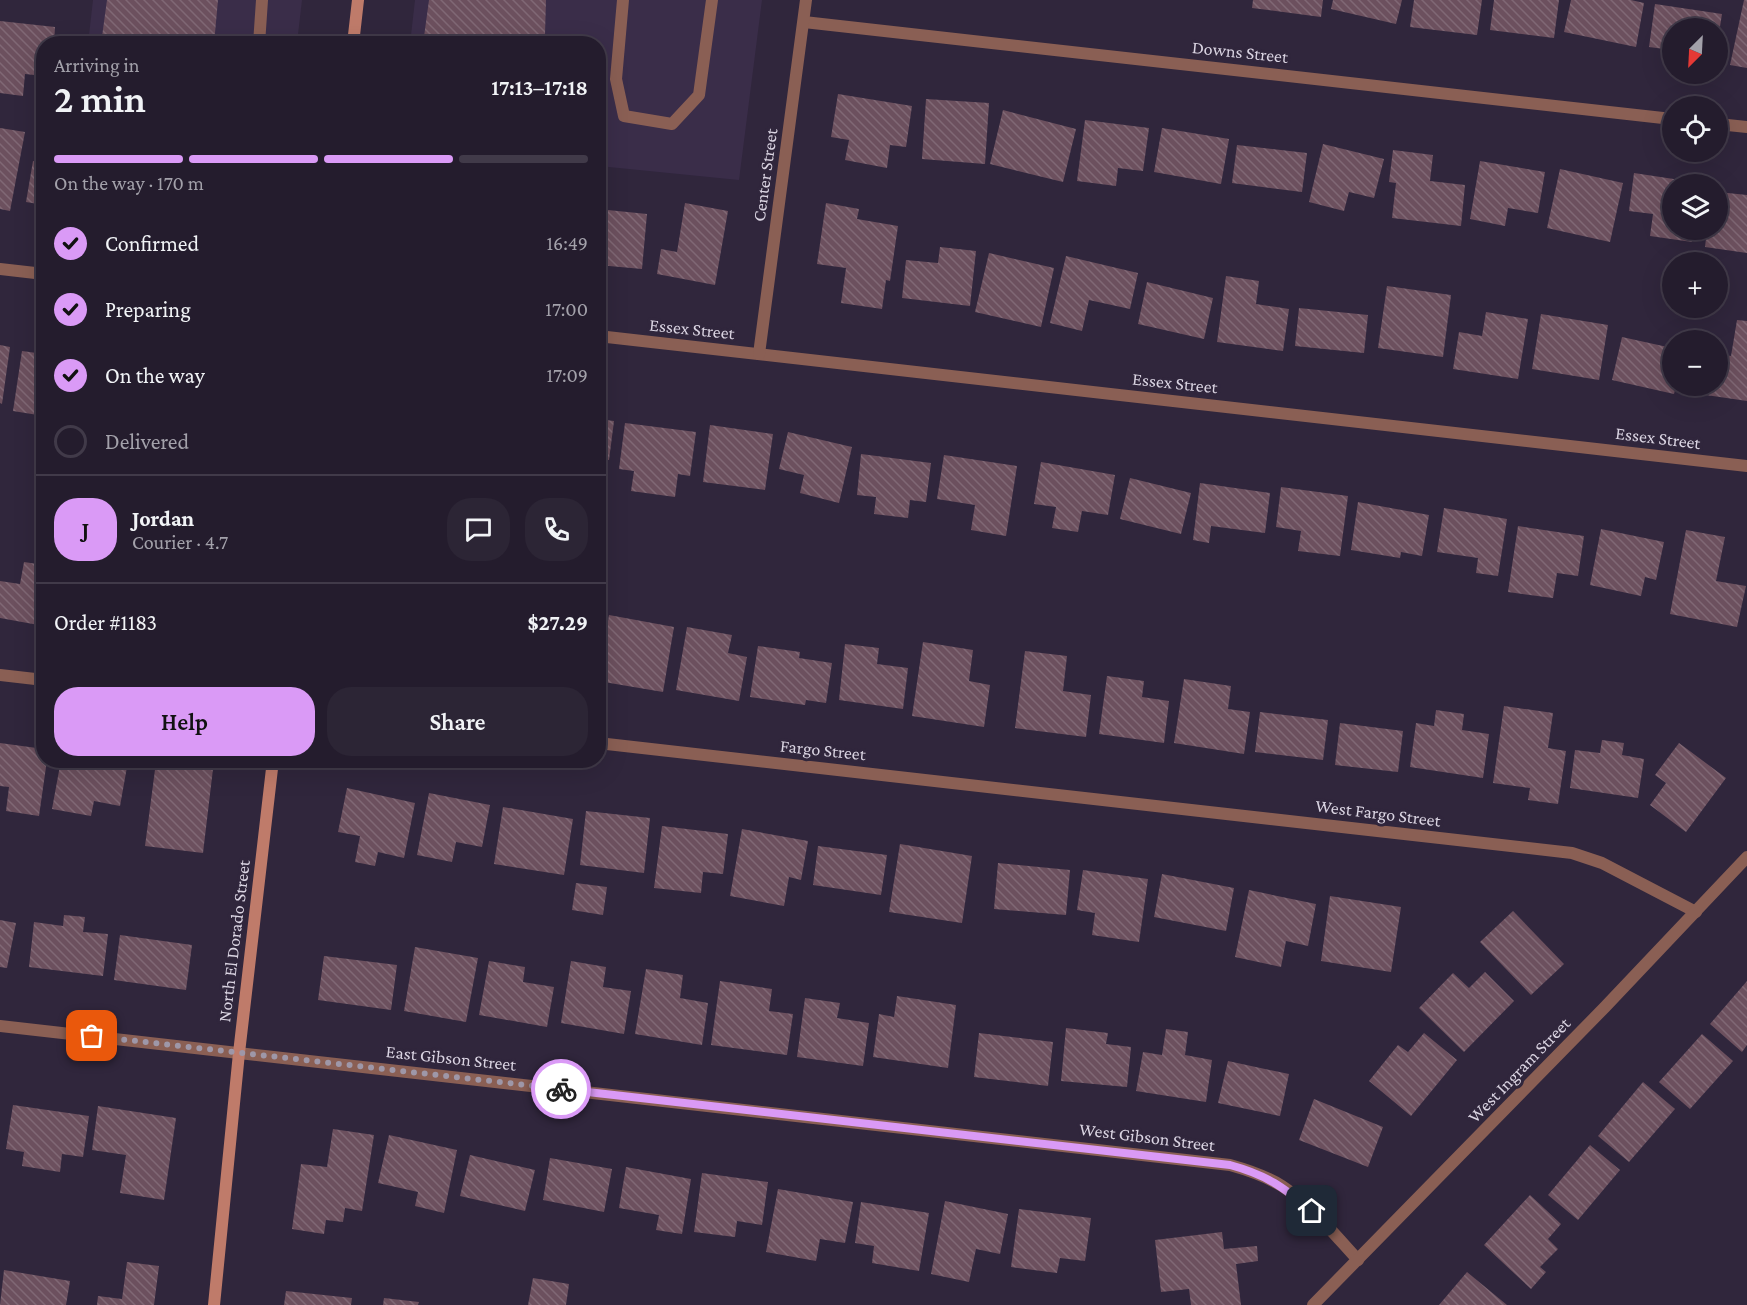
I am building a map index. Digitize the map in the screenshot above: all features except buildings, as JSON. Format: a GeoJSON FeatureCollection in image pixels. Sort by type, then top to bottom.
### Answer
{"type":"FeatureCollection","features":[{"type":"Feature","properties":{"kind":"main road"},"geometry":{"type":"LineString","coordinates":[[354,36],[358,0]]}},
{"type":"Feature","properties":{"kind":"main road","name":"North El Dorado Street"},"geometry":{"type":"LineString","coordinates":[[214,1305],[239,1053],[272,768]]}},
{"type":"Feature","properties":{"kind":"street"},"geometry":{"type":"LineString","coordinates":[[260,36],[262,0]]}},
{"type":"Feature","properties":{"kind":"street"},"geometry":{"type":"LineString","coordinates":[[623,0],[616,79],[624,116],[672,124],[699,95],[712,0]]}},
{"type":"Feature","properties":{"kind":"street","name":"Center Street"},"geometry":{"type":"LineString","coordinates":[[759,354],[806,0]]}},
{"type":"Feature","properties":{"kind":"street","name":"Downs Street"},"geometry":{"type":"LineString","coordinates":[[804,22],[1662,118]]}},
{"type":"Feature","properties":{"kind":"street"},"geometry":{"type":"LineString","coordinates":[[1728,125],[1747,127]]}},
{"type":"Feature","properties":{"kind":"street"},"geometry":{"type":"LineString","coordinates":[[0,269],[36,273]]}},
{"type":"Feature","properties":{"kind":"street","name":"Essex Street"},"geometry":{"type":"LineString","coordinates":[[606,337],[1747,466]]}},
{"type":"Feature","properties":{"kind":"street"},"geometry":{"type":"LineString","coordinates":[[0,675],[36,679]]}},
{"type":"Feature","properties":{"kind":"street","name":"Fargo Street"},"geometry":{"type":"LineString","coordinates":[[606,743],[1044,792]]}},
{"type":"Feature","properties":{"kind":"street","name":"West Fargo Street"},"geometry":{"type":"LineString","coordinates":[[1044,792],[1572,853],[1602,863],[1696,912]]}},
{"type":"Feature","properties":{"kind":"street","name":"West Ingram Street"},"geometry":{"type":"LineString","coordinates":[[1313,1305],[1747,857]]}},
{"type":"Feature","properties":{"kind":"street","name":"East Gibson Street"},"geometry":{"type":"LineString","coordinates":[[0,1026],[970,1135]]}},
{"type":"Feature","properties":{"kind":"street","name":"West Gibson Street"},"geometry":{"type":"LineString","coordinates":[[970,1135],[1230,1165],[1250,1170],[1281,1186],[1312,1211],[1358,1260]]}},
{"type":"Feature","properties":{"kind":"shaded area"},"geometry":{"type":"Polygon","coordinates":[[[93,0],[302,0],[298,36],[89,36],[93,0]]]}},
{"type":"Feature","properties":{"kind":"shaded area"},"geometry":{"type":"Polygon","coordinates":[[[415,0],[762,0],[739,180],[606,167],[606,36],[411,36],[415,0]]]}},
{"type":"Feature","properties":{"kind":"way so far"},"geometry":{"type":"LineString","coordinates":[[92,1036],[561,1089]]}},
{"type":"Feature","properties":{"kind":"route"},"geometry":{"type":"LineString","coordinates":[[561,1089],[1230,1165],[1250,1170],[1281,1186],[1312,1211]]}}]}
